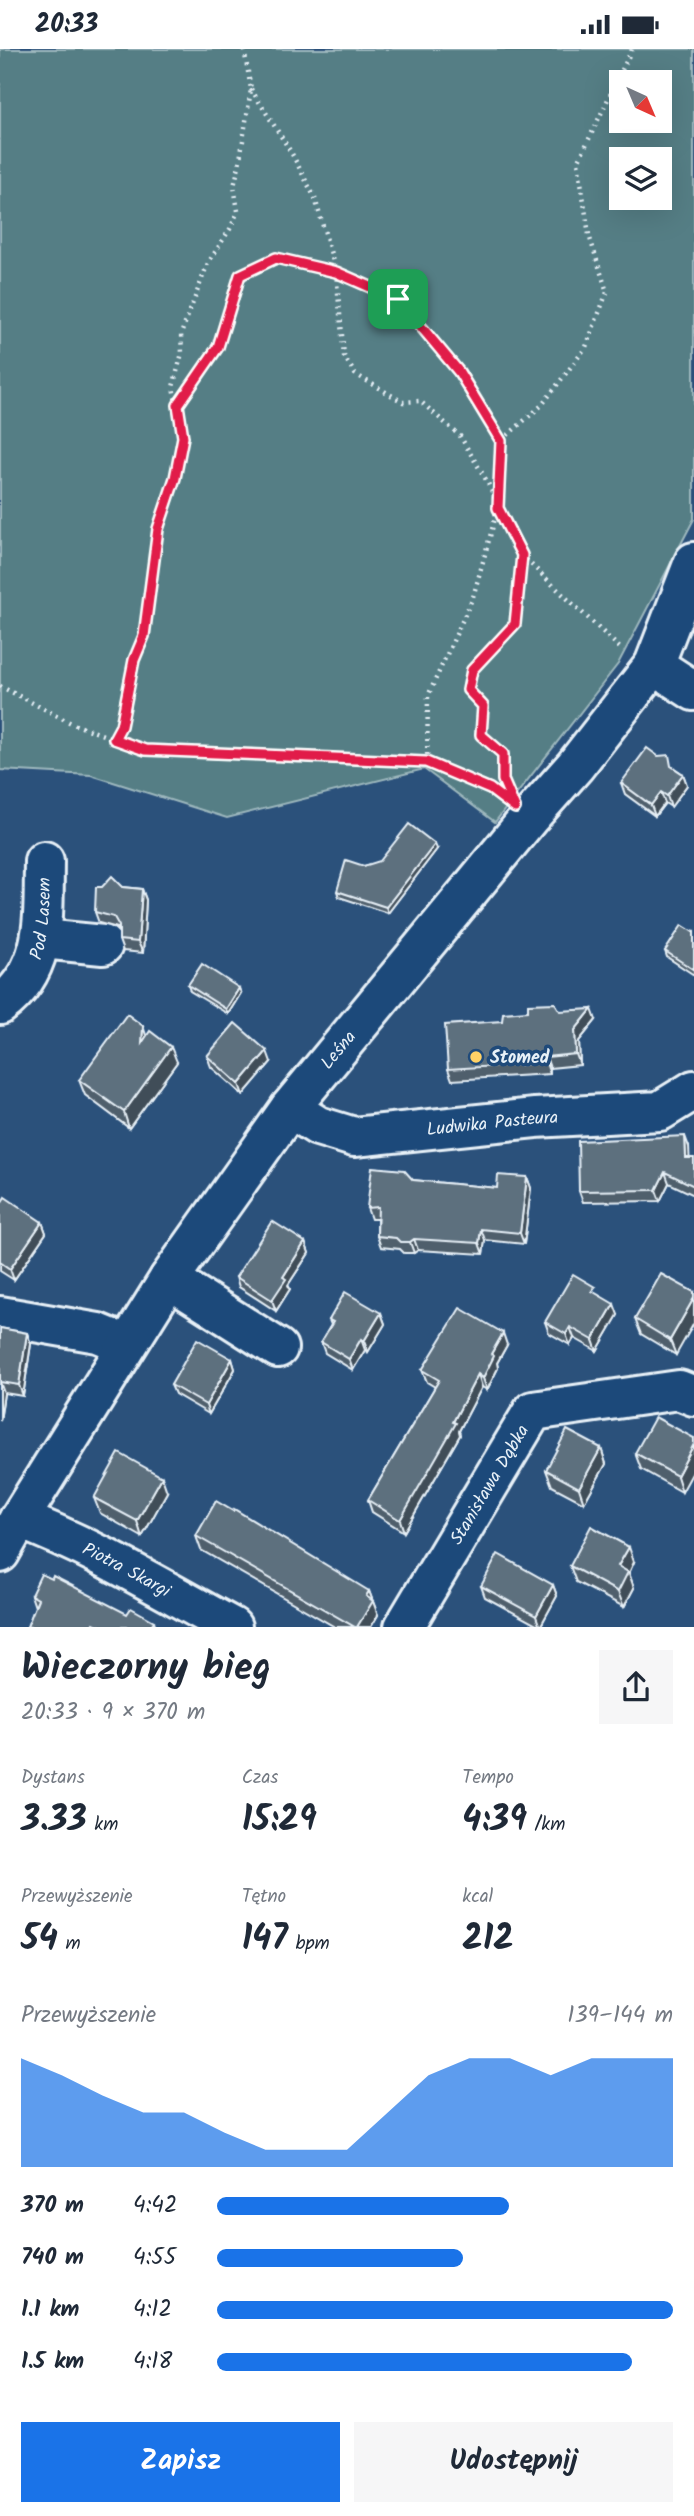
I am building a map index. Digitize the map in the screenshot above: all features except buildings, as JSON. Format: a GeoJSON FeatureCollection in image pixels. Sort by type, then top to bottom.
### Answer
{"type":"FeatureCollection","features":[{"type":"Feature","properties":{"kind":"street","name":"Leśna"},"geometry":{"type":"LineString","coordinates":[[0,1553],[169,1279],[290,1108],[522,813],[575,766],[654,665],[694,562]]}},
{"type":"Feature","properties":{"kind":"street"},"geometry":{"type":"LineString","coordinates":[[654,665],[694,691]]}},
{"type":"Feature","properties":{"kind":"street","name":"Pod Lasem"},"geometry":{"type":"LineString","coordinates":[[0,1005],[10,998],[28,975],[42,939],[44,861]]}},
{"type":"Feature","properties":{"kind":"street"},"geometry":{"type":"LineString","coordinates":[[42,939],[103,945]]}},
{"type":"Feature","properties":{"kind":"street","name":"Ludwika Pasteura"},"geometry":{"type":"LineString","coordinates":[[290,1108],[318,1126],[354,1137],[535,1118],[660,1111],[694,1090]]}},
{"type":"Feature","properties":{"kind":"street"},"geometry":{"type":"LineString","coordinates":[[169,1279],[278,1348]]}},
{"type":"Feature","properties":{"kind":"street"},"geometry":{"type":"LineString","coordinates":[[0,1316],[98,1333],[127,1345]]}},
{"type":"Feature","properties":{"kind":"street","name":"Stanisława Dąbka"},"geometry":{"type":"LineString","coordinates":[[404,1627],[533,1411],[679,1390],[694,1396]]}},
{"type":"Feature","properties":{"kind":"street","name":"Piotra Skargi"},"geometry":{"type":"LineString","coordinates":[[19,1519],[53,1531],[232,1627]]}},
{"type":"Feature","properties":{"kind":"path"},"geometry":{"type":"LineString","coordinates":[[114,739],[121,726],[134,660],[144,636],[158,529],[175,478],[183,437],[173,387],[182,353],[181,334],[208,263],[238,211],[234,186],[251,89],[244,49]]}},
{"type":"Feature","properties":{"kind":"path"},"geometry":{"type":"LineString","coordinates":[[501,441],[542,405],[586,347],[607,292],[589,235],[578,162],[632,49]]}},
{"type":"Feature","properties":{"kind":"path"},"geometry":{"type":"LineString","coordinates":[[251,89],[291,152],[315,198],[336,272],[344,356],[355,374],[403,402],[420,401],[460,436],[488,483],[522,555],[631,657],[654,665]]}},
{"type":"Feature","properties":{"kind":"path"},"geometry":{"type":"LineString","coordinates":[[178,405],[218,347],[240,275],[276,258],[336,272],[398,299],[459,372],[501,441],[498,508],[473,597],[428,696],[426,762]]}},
{"type":"Feature","properties":{"kind":"path"},"geometry":{"type":"LineString","coordinates":[[522,555],[515,624],[472,670],[468,690],[483,706],[481,735],[503,754],[503,780],[522,813]]}},
{"type":"Feature","properties":{"kind":"path"},"geometry":{"type":"LineString","coordinates":[[0,686],[73,724],[145,750],[426,762],[490,789],[522,813]]}},
{"type":"Feature","properties":{"kind":"green space"},"geometry":{"type":"Polygon","coordinates":[[[0,49],[694,49],[694,519],[618,664],[495,822],[424,769],[227,818],[91,775],[0,770],[0,49]]]}},
{"type":"Feature","properties":{"kind":"place","name":"Stomed"},"geometry":{"type":"Point","coordinates":[476,1057]}},
{"type":"Feature","properties":{"kind":"route"},"geometry":{"type":"LineString","coordinates":[[276,258],[336,272],[398,299],[459,372],[501,441],[498,508],[522,555],[515,624],[472,670],[468,690],[483,706],[481,735],[503,754],[503,780],[515,808],[490,789],[426,762],[145,750],[114,739],[121,726],[134,660],[144,636],[158,529],[175,478],[183,437],[178,405],[218,347],[240,275],[276,258]]}}]}
